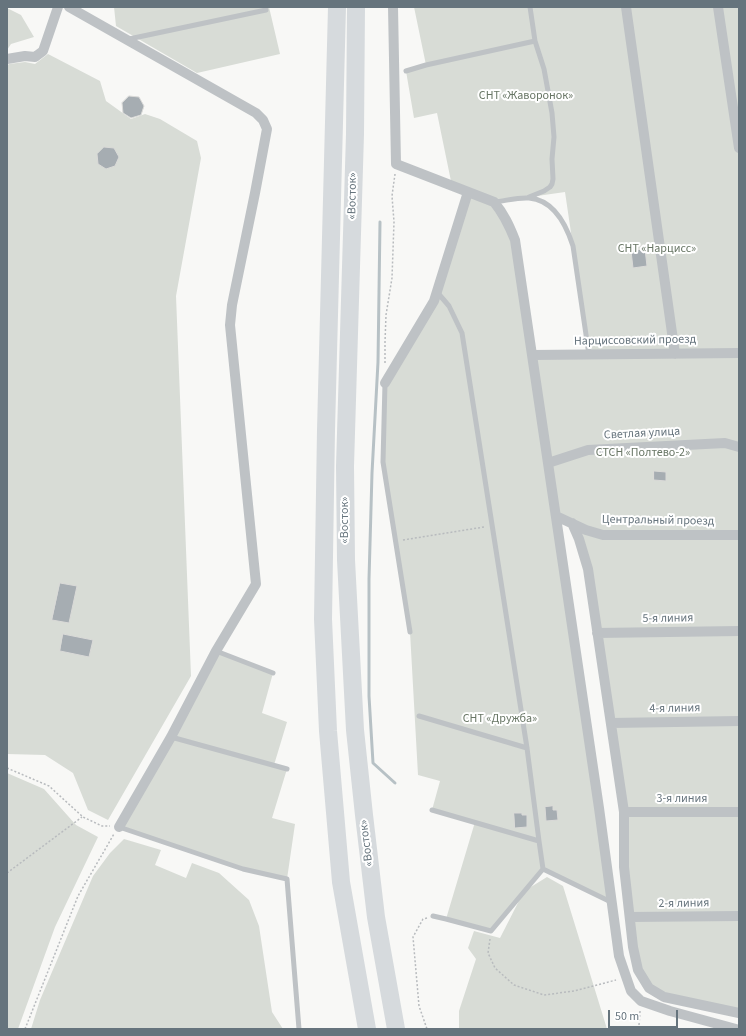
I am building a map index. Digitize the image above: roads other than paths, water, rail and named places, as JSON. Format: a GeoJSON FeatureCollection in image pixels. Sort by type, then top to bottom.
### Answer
{"type":"FeatureCollection","features":[{"type":"Feature","properties":{"kind":"highway","name":"«Восток»"},"geometry":{"type":"LineString","coordinates":[[337,7],[323,619],[328,731],[341,882],[367,1029]]}},
{"type":"Feature","properties":{"kind":"highway","name":"«Восток»"},"geometry":{"type":"LineString","coordinates":[[356,7],[355,134],[345,466],[346,560],[354,730],[376,917],[396,1029]]}},
{"type":"Feature","properties":{"kind":"street"},"geometry":{"type":"LineString","coordinates":[[7,59],[26,56],[35,57],[43,51],[58,7]]}},
{"type":"Feature","properties":{"kind":"street"},"geometry":{"type":"LineString","coordinates":[[69,7],[256,113],[263,120],[266,129],[255,193],[232,305],[230,325],[256,584],[216,651],[171,736],[119,827]]}},
{"type":"Feature","properties":{"kind":"street"},"geometry":{"type":"LineString","coordinates":[[393,7],[396,164],[494,202],[503,212],[515,240],[619,956],[626,978],[631,991],[641,1001],[670,1011],[736,1029]]}},
{"type":"Feature","properties":{"kind":"street"},"geometry":{"type":"LineString","coordinates":[[626,7],[675,354]]}},
{"type":"Feature","properties":{"kind":"street"},"geometry":{"type":"LineString","coordinates":[[718,7],[739,148]]}},
{"type":"Feature","properties":{"kind":"street"},"geometry":{"type":"LineString","coordinates":[[385,383],[434,301],[468,192]]}},
{"type":"Feature","properties":{"kind":"street","name":"Нарциссовский проезд"},"geometry":{"type":"LineString","coordinates":[[532,355],[739,353]]}},
{"type":"Feature","properties":{"kind":"street","name":"Светлая улица"},"geometry":{"type":"LineString","coordinates":[[548,463],[588,450],[725,443],[739,447]]}},
{"type":"Feature","properties":{"kind":"street","name":"Центральный проезд"},"geometry":{"type":"LineString","coordinates":[[556,516],[586,530],[603,535],[739,535]]}},
{"type":"Feature","properties":{"kind":"street"},"geometry":{"type":"LineString","coordinates":[[572,523],[579,539],[588,569],[611,723],[624,812],[624,867],[633,948],[638,970],[649,988],[664,997],[739,1013]]}},
{"type":"Feature","properties":{"kind":"street","name":"5-я линия"},"geometry":{"type":"LineString","coordinates":[[597,633],[739,631]]}},
{"type":"Feature","properties":{"kind":"street","name":"4-я линия"},"geometry":{"type":"LineString","coordinates":[[611,723],[739,721]]}},
{"type":"Feature","properties":{"kind":"street","name":"3-я линия"},"geometry":{"type":"LineString","coordinates":[[624,812],[739,812]]}},
{"type":"Feature","properties":{"kind":"street","name":"2-я линия"},"geometry":{"type":"LineString","coordinates":[[630,918],[739,916]]}},
{"type":"Feature","properties":{"kind":"lane"},"geometry":{"type":"LineString","coordinates":[[494,202],[528,197],[544,191],[550,188],[554,179],[552,158],[554,137],[552,113],[544,69],[535,41],[530,7]]}},
{"type":"Feature","properties":{"kind":"lane"},"geometry":{"type":"LineString","coordinates":[[126,40],[266,10]]}},
{"type":"Feature","properties":{"kind":"lane"},"geometry":{"type":"LineString","coordinates":[[406,71],[426,65],[535,41]]}},
{"type":"Feature","properties":{"kind":"lane"},"geometry":{"type":"LineString","coordinates":[[528,197],[541,200],[551,207],[561,218],[568,230],[573,246],[589,355]]}},
{"type":"Feature","properties":{"kind":"lane"},"geometry":{"type":"LineString","coordinates":[[433,916],[446,918],[491,931],[543,869],[527,748],[462,333],[449,306],[437,292]]}},
{"type":"Feature","properties":{"kind":"lane"},"geometry":{"type":"LineString","coordinates":[[385,383],[383,462],[410,632]]}},
{"type":"Feature","properties":{"kind":"lane"},"geometry":{"type":"LineString","coordinates":[[216,651],[273,672]]}},
{"type":"Feature","properties":{"kind":"lane"},"geometry":{"type":"LineString","coordinates":[[419,716],[527,748]]}},
{"type":"Feature","properties":{"kind":"lane"},"geometry":{"type":"LineString","coordinates":[[171,736],[287,769]]}},
{"type":"Feature","properties":{"kind":"lane"},"geometry":{"type":"LineString","coordinates":[[432,810],[539,841]]}},
{"type":"Feature","properties":{"kind":"lane"},"geometry":{"type":"LineString","coordinates":[[119,827],[243,869],[287,879],[299,1029]]}},
{"type":"Feature","properties":{"kind":"lane"},"geometry":{"type":"LineString","coordinates":[[543,869],[612,903]]}},
{"type":"Feature","properties":{"kind":"waterway"},"geometry":{"type":"LineString","coordinates":[[380,222],[378,362],[372,473],[369,579],[369,696],[373,763],[395,783]]}},
{"type":"Feature","properties":{"kind":"park label","name":"СНТ «Жаворонок»"},"geometry":{"type":"Point","coordinates":[526,96]}},
{"type":"Feature","properties":{"kind":"park label","name":"СНТ «Нарцисс»"},"geometry":{"type":"Point","coordinates":[657,249]}},
{"type":"Feature","properties":{"kind":"park label","name":"СТСН «Полтево-2»"},"geometry":{"type":"Point","coordinates":[643,453]}},
{"type":"Feature","properties":{"kind":"park label","name":"СНТ «Дружба»"},"geometry":{"type":"Point","coordinates":[500,719]}}]}
